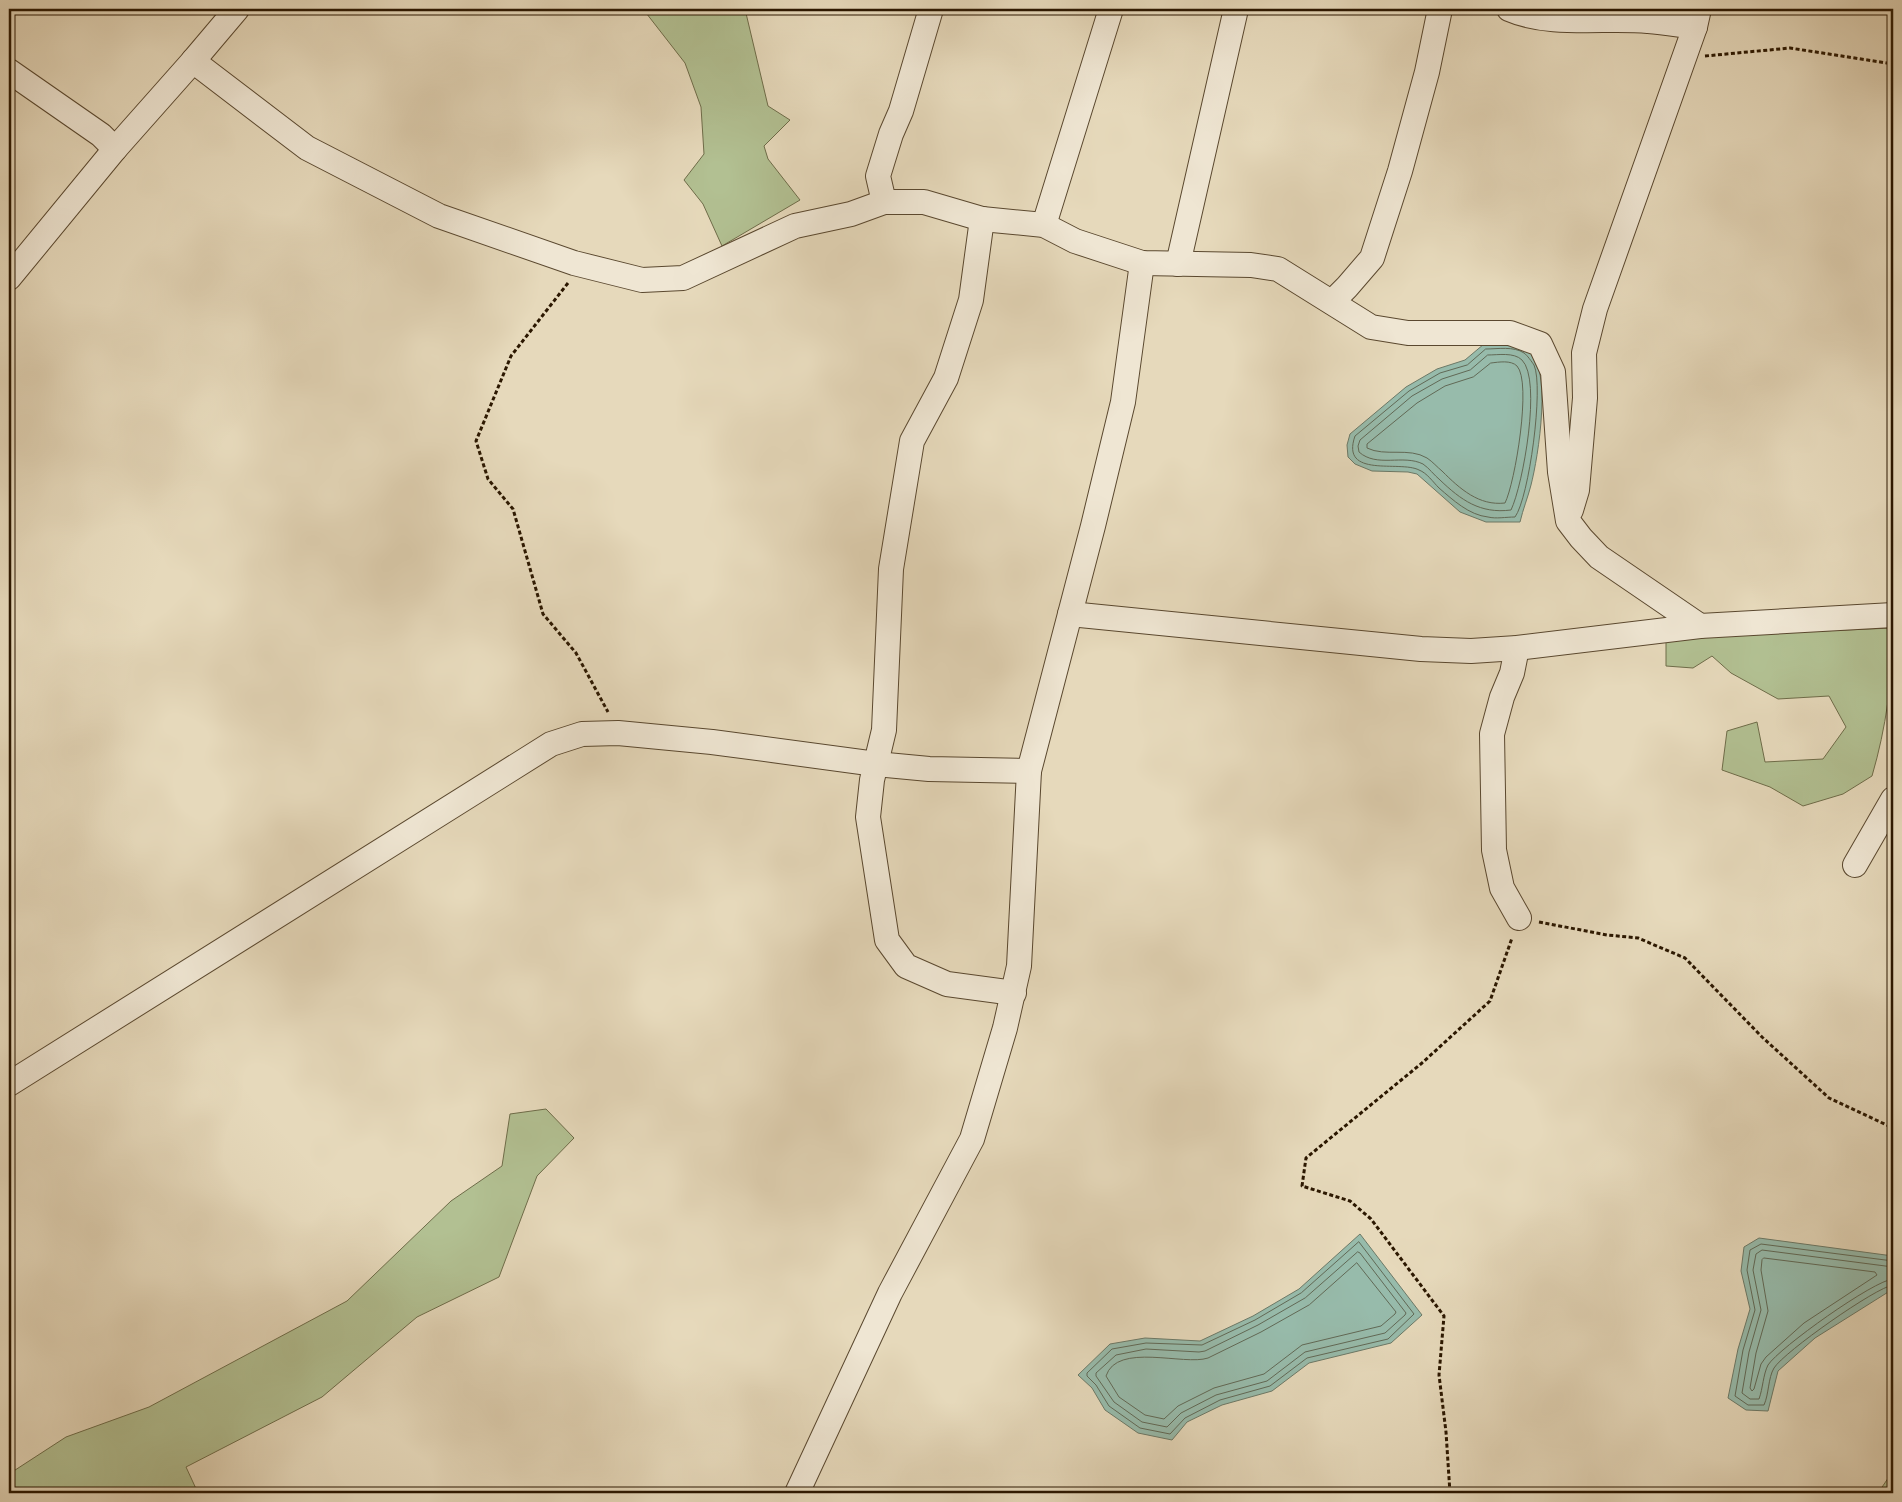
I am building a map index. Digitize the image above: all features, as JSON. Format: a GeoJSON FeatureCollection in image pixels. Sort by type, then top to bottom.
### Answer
{"type":"FeatureCollection","features":[{"type":"Feature","properties":{"kind":"street"},"geometry":{"type":"LineString","coordinates":[[9,278],[108,142],[193,61],[237,9]]}},
{"type":"Feature","properties":{"kind":"street"},"geometry":{"type":"LineString","coordinates":[[884,202],[878,176],[891,134],[901,111],[931,9]]}},
{"type":"Feature","properties":{"kind":"street"},"geometry":{"type":"LineString","coordinates":[[1044,225],[1111,9]]}},
{"type":"Feature","properties":{"kind":"street"},"geometry":{"type":"LineString","coordinates":[[1178,264],[1236,9]]}},
{"type":"Feature","properties":{"kind":"street"},"geometry":{"type":"LineString","coordinates":[[1332,302],[1347,288],[1372,258],[1400,171],[1426,72],[1440,9]]}},
{"type":"Feature","properties":{"kind":"street"},"geometry":{"type":"LineString","coordinates":[[1509,9],[1520,14],[1547,18],[1649,20],[1697,18],[1593,318],[1584,353],[1585,398],[1577,490],[1568,521]]}},
{"type":"Feature","properties":{"kind":"street"},"geometry":{"type":"LineString","coordinates":[[193,61],[307,148],[439,216],[574,263],[642,280],[683,278],[795,226],[851,214],[884,202],[924,202],[982,219],[1044,225],[1075,241],[1142,263],[1251,265],[1278,270],[1371,327],[1408,333],[1510,333],[1540,344],[1553,372],[1560,472],[1568,521],[1599,557],[1700,626]]}},
{"type":"Feature","properties":{"kind":"street"},"geometry":{"type":"LineString","coordinates":[[9,71],[108,142]]}},
{"type":"Feature","properties":{"kind":"street"},"geometry":{"type":"LineString","coordinates":[[982,219],[971,300],[946,378],[912,441],[891,569],[884,730],[872,780],[868,817],[887,940],[906,966],[947,984],[1014,993]]}},
{"type":"Feature","properties":{"kind":"street"},"geometry":{"type":"LineString","coordinates":[[797,1493],[890,1293],[972,1139],[1014,993],[1019,966],[1029,771],[1093,526],[1123,402],[1142,263]]}},
{"type":"Feature","properties":{"kind":"street"},"geometry":{"type":"LineString","coordinates":[[1070,614],[1421,649],[1471,651],[1517,648],[1700,626],[1893,615]]}},
{"type":"Feature","properties":{"kind":"street"},"geometry":{"type":"LineString","coordinates":[[1517,648],[1512,673],[1502,697],[1492,734],[1494,850],[1502,888],[1519,918]]}},
{"type":"Feature","properties":{"kind":"street"},"geometry":{"type":"LineString","coordinates":[[9,1084],[551,744],[582,734],[618,733],[712,742],[876,764],[929,769],[1029,771]]}},
{"type":"Feature","properties":{"kind":"street"},"geometry":{"type":"LineString","coordinates":[[1855,865],[1893,799]]}},
{"type":"Feature","properties":{"kind":"path"},"geometry":{"type":"LineString","coordinates":[[1682,58],[1790,48],[1893,64]]}},
{"type":"Feature","properties":{"kind":"path"},"geometry":{"type":"LineString","coordinates":[[574,263],[569,281],[510,356],[476,441],[488,479],[513,508],[543,614],[576,653],[598,691],[618,733]]}},
{"type":"Feature","properties":{"kind":"path"},"geometry":{"type":"LineString","coordinates":[[1450,1493],[1446,1432],[1439,1376],[1444,1316],[1371,1219],[1350,1200],[1302,1186],[1306,1158],[1422,1063],[1490,1001],[1519,918],[1607,935],[1638,938],[1684,958],[1762,1037],[1829,1098],[1893,1128]]}},
{"type":"Feature","properties":{"kind":"shaded area"},"geometry":{"type":"Polygon","coordinates":[[[643,9],[745,9],[768,106],[790,120],[764,146],[768,159],[800,200],[722,246],[703,204],[684,180],[704,154],[701,107],[685,63],[643,9]]]}},
{"type":"Feature","properties":{"kind":"shaded area"},"geometry":{"type":"Polygon","coordinates":[[[1893,628],[1888,703],[1872,776],[1843,794],[1803,806],[1770,787],[1722,770],[1727,731],[1757,722],[1765,762],[1823,759],[1846,727],[1829,696],[1778,699],[1731,673],[1712,656],[1693,668],[1666,666],[1666,641],[1698,636],[1893,628]]]}},
{"type":"Feature","properties":{"kind":"shaded area"},"geometry":{"type":"Polygon","coordinates":[[[546,1109],[574,1138],[537,1176],[499,1277],[417,1317],[322,1397],[186,1467],[198,1493],[9,1493],[9,1474],[66,1437],[149,1407],[347,1301],[451,1201],[502,1166],[510,1114],[546,1109]]]}},
{"type":"Feature","properties":{"kind":"shaded area"},"geometry":{"type":"Polygon","coordinates":[[[1893,1471],[1893,1493],[1878,1493],[1893,1471]]]}},
{"type":"Feature","properties":{"kind":"water"},"geometry":{"type":"Polygon","coordinates":[[[1500,343],[1526,348],[1535,357],[1540,372],[1542,412],[1540,434],[1530,490],[1520,522],[1486,522],[1460,512],[1417,474],[1372,471],[1355,464],[1348,457],[1347,445],[1350,434],[1406,387],[1437,369],[1465,360],[1484,344],[1500,343]]]}},
{"type":"Feature","properties":{"kind":"water"},"geometry":{"type":"Polygon","coordinates":[[[1360,1234],[1422,1315],[1391,1343],[1309,1363],[1272,1391],[1222,1405],[1187,1422],[1172,1440],[1138,1433],[1105,1410],[1092,1388],[1078,1375],[1110,1344],[1145,1338],[1200,1341],[1253,1316],[1299,1289],[1360,1234]]]}},
{"type":"Feature","properties":{"kind":"water"},"geometry":{"type":"Polygon","coordinates":[[[1759,1238],[1893,1256],[1893,1289],[1815,1338],[1778,1371],[1768,1411],[1746,1410],[1728,1398],[1738,1349],[1750,1309],[1741,1271],[1744,1247],[1759,1238]]]}}]}
